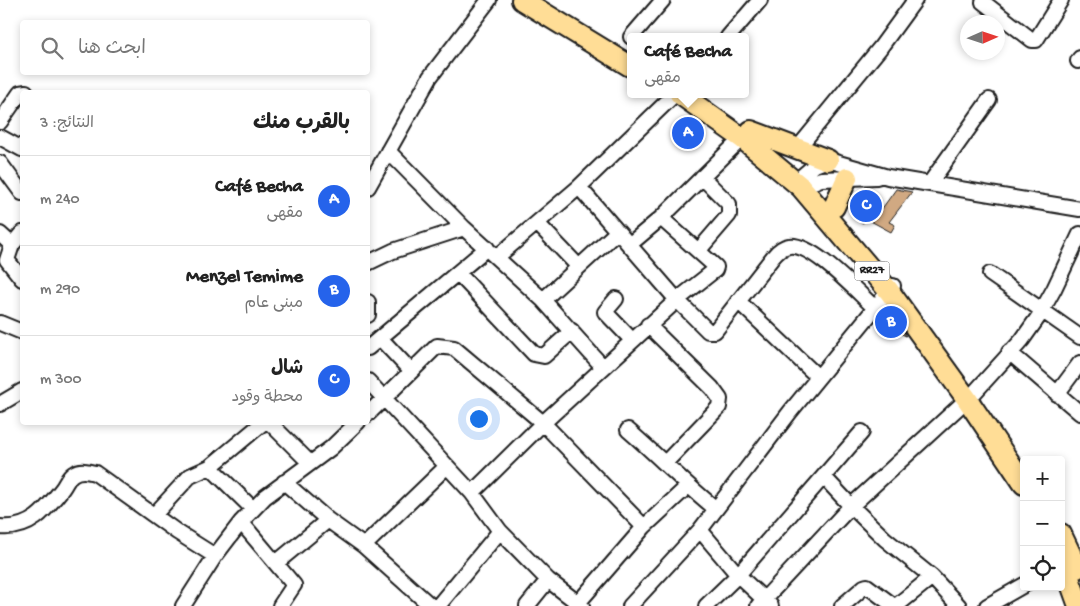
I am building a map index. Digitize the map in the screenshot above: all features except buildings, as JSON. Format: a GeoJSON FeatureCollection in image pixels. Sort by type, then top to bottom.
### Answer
{"type":"FeatureCollection","features":[{"type":"Feature","properties":{"kind":"highway"},"geometry":{"type":"LineString","coordinates":[[522,0],[627,64]]}},
{"type":"Feature","properties":{"kind":"highway"},"geometry":{"type":"LineString","coordinates":[[551,1],[627,42]]}},
{"type":"Feature","properties":{"kind":"highway","name":"RR27"},"geometry":{"type":"LineString","coordinates":[[687,98],[747,134]]}},
{"type":"Feature","properties":{"kind":"highway","name":"RR27"},"geometry":{"type":"LineString","coordinates":[[703,98],[834,207],[853,228],[892,288],[971,396],[1020,459]]}},
{"type":"Feature","properties":{"kind":"highway"},"geometry":{"type":"LineString","coordinates":[[747,134],[798,148],[828,160]]}},
{"type":"Feature","properties":{"kind":"highway"},"geometry":{"type":"LineString","coordinates":[[834,207],[848,178]]}},
{"type":"Feature","properties":{"kind":"highway","name":"RR27"},"geometry":{"type":"LineString","coordinates":[[802,181],[892,288]]}},
{"type":"Feature","properties":{"kind":"highway","name":"RR27"},"geometry":{"type":"LineString","coordinates":[[971,396],[1020,477]]}},
{"type":"Feature","properties":{"kind":"highway"},"geometry":{"type":"LineString","coordinates":[[1068,557],[1080,577]]}},
{"type":"Feature","properties":{"kind":"highway"},"geometry":{"type":"LineString","coordinates":[[1068,557],[1079,606]]}},
{"type":"Feature","properties":{"kind":"street"},"geometry":{"type":"LineString","coordinates":[[370,183],[430,77],[489,0]]}},
{"type":"Feature","properties":{"kind":"street"},"geometry":{"type":"LineString","coordinates":[[637,33],[663,0]]}},
{"type":"Feature","properties":{"kind":"street"},"geometry":{"type":"LineString","coordinates":[[798,148],[880,48],[915,0]]}},
{"type":"Feature","properties":{"kind":"street"},"geometry":{"type":"LineString","coordinates":[[983,2],[1032,40],[1036,40],[1060,0]]}},
{"type":"Feature","properties":{"kind":"street"},"geometry":{"type":"LineString","coordinates":[[731,33],[757,1]]}},
{"type":"Feature","properties":{"kind":"street"},"geometry":{"type":"LineString","coordinates":[[0,121],[20,92]]}},
{"type":"Feature","properties":{"kind":"street"},"geometry":{"type":"LineString","coordinates":[[370,346],[458,272],[537,223],[579,187],[671,98]]}},
{"type":"Feature","properties":{"kind":"street"},"geometry":{"type":"LineString","coordinates":[[930,183],[988,100]]}},
{"type":"Feature","properties":{"kind":"street"},"geometry":{"type":"LineString","coordinates":[[629,245],[661,218],[747,134]]}},
{"type":"Feature","properties":{"kind":"street"},"geometry":{"type":"LineString","coordinates":[[0,136],[20,148]]}},
{"type":"Feature","properties":{"kind":"street"},"geometry":{"type":"LineString","coordinates":[[388,151],[464,228],[543,300],[603,367]]}},
{"type":"Feature","properties":{"kind":"street"},"geometry":{"type":"LineString","coordinates":[[802,181],[820,162],[828,160],[888,176],[1080,209]]}},
{"type":"Feature","properties":{"kind":"street"},"geometry":{"type":"LineString","coordinates":[[0,163],[20,190]]}},
{"type":"Feature","properties":{"kind":"street"},"geometry":{"type":"LineString","coordinates":[[802,181],[888,176]]}},
{"type":"Feature","properties":{"kind":"street"},"geometry":{"type":"LineString","coordinates":[[699,250],[730,215],[729,204],[702,177]]}},
{"type":"Feature","properties":{"kind":"street"},"geometry":{"type":"LineString","coordinates":[[579,187],[677,300],[711,332],[715,331],[780,249],[789,246],[811,252],[875,308]]}},
{"type":"Feature","properties":{"kind":"street"},"geometry":{"type":"LineString","coordinates":[[472,493],[543,423],[648,325],[715,270],[714,264],[661,218]]}},
{"type":"Feature","properties":{"kind":"street"},"geometry":{"type":"LineString","coordinates":[[537,223],[579,267]]}},
{"type":"Feature","properties":{"kind":"street"},"geometry":{"type":"LineString","coordinates":[[370,262],[393,251],[464,228]]}},
{"type":"Feature","properties":{"kind":"street"},"geometry":{"type":"LineString","coordinates":[[543,300],[617,232]]}},
{"type":"Feature","properties":{"kind":"street"},"geometry":{"type":"LineString","coordinates":[[0,234],[12,245]]}},
{"type":"Feature","properties":{"kind":"street"},"geometry":{"type":"LineString","coordinates":[[700,530],[765,604],[851,506],[971,396],[1009,352],[1022,340],[1042,311],[1080,234]]}},
{"type":"Feature","properties":{"kind":"street"},"geometry":{"type":"LineString","coordinates":[[20,235],[12,245],[7,260],[20,276]]}},
{"type":"Feature","properties":{"kind":"street"},"geometry":{"type":"LineString","coordinates":[[458,272],[534,354],[544,356],[572,331]]}},
{"type":"Feature","properties":{"kind":"street"},"geometry":{"type":"LineString","coordinates":[[990,274],[1080,337]]}},
{"type":"Feature","properties":{"kind":"street"},"geometry":{"type":"LineString","coordinates":[[630,606],[700,530],[818,377],[892,288]]}},
{"type":"Feature","properties":{"kind":"street"},"geometry":{"type":"LineString","coordinates":[[616,299],[605,312],[632,340]]}},
{"type":"Feature","properties":{"kind":"street"},"geometry":{"type":"LineString","coordinates":[[738,301],[818,377]]}},
{"type":"Feature","properties":{"kind":"street"},"geometry":{"type":"LineString","coordinates":[[0,323],[20,331]]}},
{"type":"Feature","properties":{"kind":"street"},"geometry":{"type":"LineString","coordinates":[[648,325],[712,388],[720,400],[719,407],[666,462]]}},
{"type":"Feature","properties":{"kind":"street"},"geometry":{"type":"LineString","coordinates":[[380,338],[410,370]]}},
{"type":"Feature","properties":{"kind":"street"},"geometry":{"type":"LineString","coordinates":[[370,412],[410,370],[437,346],[454,348],[543,423],[644,527]]}},
{"type":"Feature","properties":{"kind":"street"},"geometry":{"type":"LineString","coordinates":[[1009,352],[1080,413]]}},
{"type":"Feature","properties":{"kind":"street"},"geometry":{"type":"LineString","coordinates":[[1057,394],[1080,363]]}},
{"type":"Feature","properties":{"kind":"street"},"geometry":{"type":"LineString","coordinates":[[370,383],[472,493],[500,531],[548,580],[580,604],[644,527],[688,486]]}},
{"type":"Feature","properties":{"kind":"street"},"geometry":{"type":"LineString","coordinates":[[0,404],[20,392]]}},
{"type":"Feature","properties":{"kind":"street"},"geometry":{"type":"LineString","coordinates":[[154,515],[190,476],[210,467],[260,425]]}},
{"type":"Feature","properties":{"kind":"street"},"geometry":{"type":"LineString","coordinates":[[272,425],[309,462]]}},
{"type":"Feature","properties":{"kind":"street"},"geometry":{"type":"LineString","coordinates":[[183,606],[215,556],[253,509],[309,462],[331,448],[355,425]]}},
{"type":"Feature","properties":{"kind":"street"},"geometry":{"type":"LineString","coordinates":[[628,430],[666,462],[688,486],[716,509]]}},
{"type":"Feature","properties":{"kind":"street"},"geometry":{"type":"LineString","coordinates":[[706,606],[738,575],[862,432]]}},
{"type":"Feature","properties":{"kind":"street"},"geometry":{"type":"LineString","coordinates":[[210,467],[253,509]]}},
{"type":"Feature","properties":{"kind":"street"},"geometry":{"type":"LineString","coordinates":[[364,546],[446,467]]}},
{"type":"Feature","properties":{"kind":"street"},"geometry":{"type":"LineString","coordinates":[[0,527],[14,528],[31,522],[40,515],[74,473],[84,470],[95,473],[215,556]]}},
{"type":"Feature","properties":{"kind":"street"},"geometry":{"type":"LineString","coordinates":[[824,477],[885,539],[932,577],[959,606]]}},
{"type":"Feature","properties":{"kind":"street"},"geometry":{"type":"LineString","coordinates":[[284,482],[328,520],[364,546],[431,606]]}},
{"type":"Feature","properties":{"kind":"street"},"geometry":{"type":"LineString","coordinates":[[276,563],[328,520]]}},
{"type":"Feature","properties":{"kind":"street"},"geometry":{"type":"LineString","coordinates":[[241,522],[294,585],[280,606]]}},
{"type":"Feature","properties":{"kind":"street"},"geometry":{"type":"LineString","coordinates":[[438,606],[500,531]]}},
{"type":"Feature","properties":{"kind":"street"},"geometry":{"type":"LineString","coordinates":[[842,606],[867,586],[895,606],[932,577]]}},
{"type":"Feature","properties":{"kind":"street"},"geometry":{"type":"LineString","coordinates":[[527,606],[548,580]]}},
{"type":"Feature","properties":{"kind":"street"},"geometry":{"type":"LineString","coordinates":[[987,606],[1020,587]]}},
{"type":"Feature","properties":{"kind":"place","name":"Café Becha"},"geometry":{"type":"Point","coordinates":[688,133]}},
{"type":"Feature","properties":{"kind":"place","name":"شال"},"geometry":{"type":"Point","coordinates":[866,206]}},
{"type":"Feature","properties":{"kind":"place","name":"Menzel Temime"},"geometry":{"type":"Point","coordinates":[891,322]}}]}
